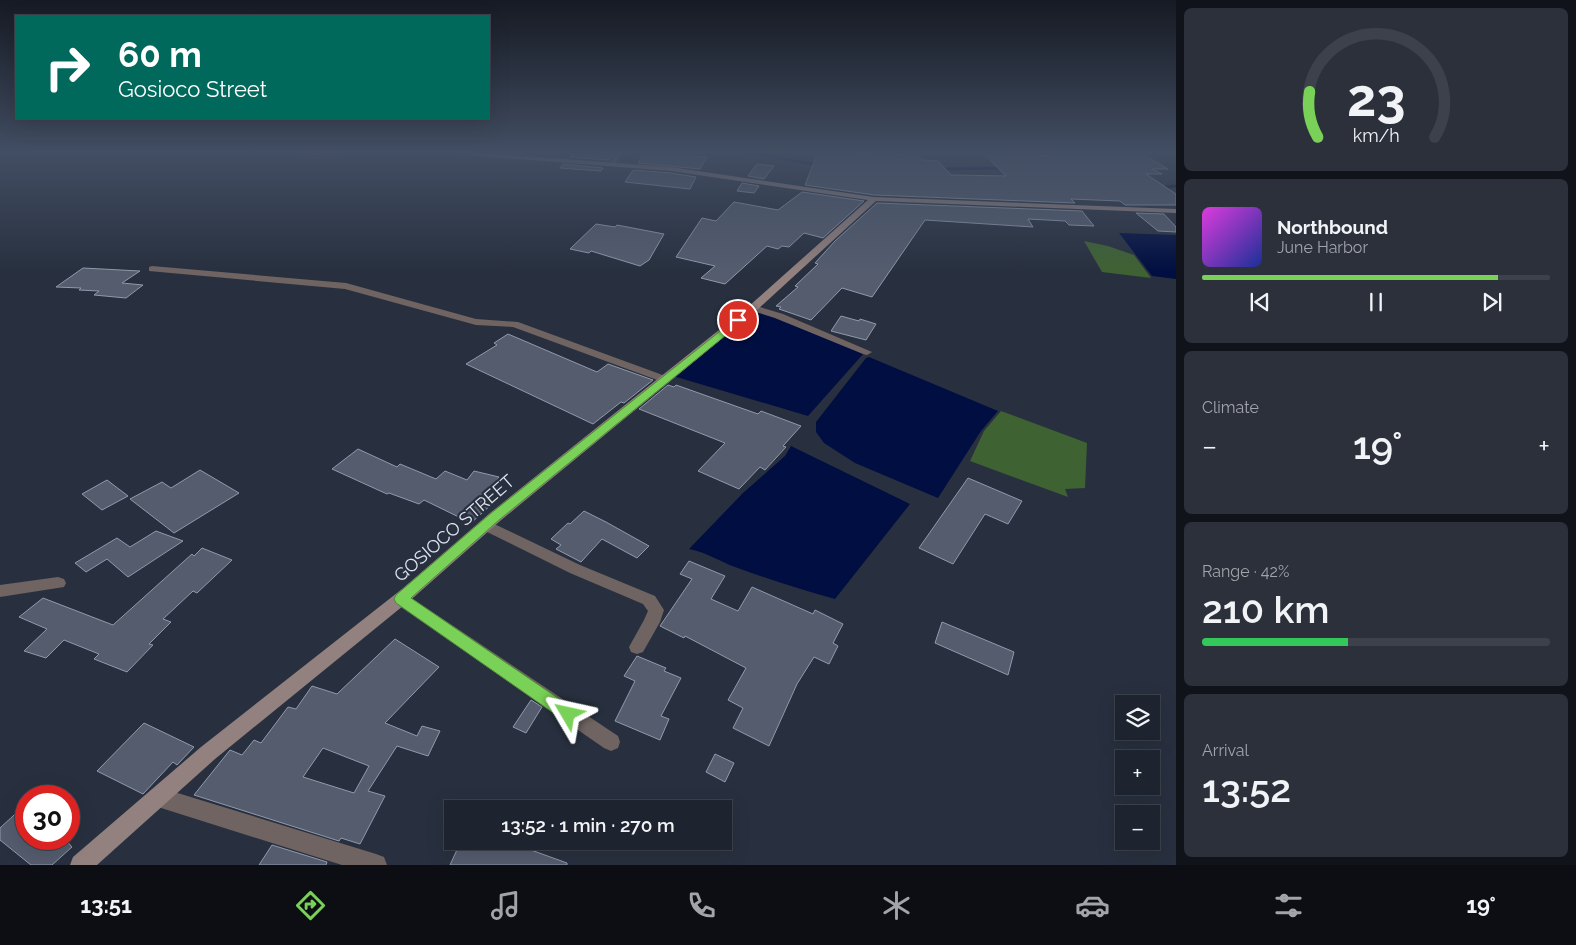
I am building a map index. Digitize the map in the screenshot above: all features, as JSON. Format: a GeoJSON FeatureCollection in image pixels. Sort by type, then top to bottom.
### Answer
{"type":"FeatureCollection","features":[{"type":"Feature","properties":{"kind":"street"},"geometry":{"type":"LineString","coordinates":[[827,191],[874,199],[1176,211]]}},
{"type":"Feature","properties":{"kind":"street","name":"GOSIOCO STREET"},"geometry":{"type":"LineString","coordinates":[[80,865],[208,753],[401,599],[486,525],[753,308],[874,199]]}},
{"type":"Feature","properties":{"kind":"street"},"geometry":{"type":"LineString","coordinates":[[152,269],[346,286],[476,322],[514,324],[664,380]]}},
{"type":"Feature","properties":{"kind":"street"},"geometry":{"type":"LineString","coordinates":[[753,308],[779,316],[867,352]]}},
{"type":"Feature","properties":{"kind":"street"},"geometry":{"type":"LineString","coordinates":[[486,525],[575,569],[649,600],[656,610],[652,622],[637,647]]}},
{"type":"Feature","properties":{"kind":"street"},"geometry":{"type":"LineString","coordinates":[[0,591],[58,583]]}},
{"type":"Feature","properties":{"kind":"street"},"geometry":{"type":"LineString","coordinates":[[401,599],[610,742]]}},
{"type":"Feature","properties":{"kind":"street"},"geometry":{"type":"LineString","coordinates":[[158,797],[376,865]]}},
{"type":"Feature","properties":{"kind":"green space"},"geometry":{"type":"Polygon","coordinates":[[[1084,241],[1108,246],[1134,255],[1151,278],[1102,272],[1084,241]]]}},
{"type":"Feature","properties":{"kind":"green space"},"geometry":{"type":"Polygon","coordinates":[[[1001,411],[1087,443],[1085,488],[1065,489],[1068,497],[970,461],[984,431],[1001,411]]]}},
{"type":"Feature","properties":{"kind":"shaded area"},"geometry":{"type":"Polygon","coordinates":[[[1119,233],[1176,235],[1176,279],[1152,276],[1119,233]]]}},
{"type":"Feature","properties":{"kind":"shaded area"},"geometry":{"type":"Polygon","coordinates":[[[757,311],[864,353],[808,416],[673,376],[740,322],[757,311]]]}},
{"type":"Feature","properties":{"kind":"shaded area"},"geometry":{"type":"Polygon","coordinates":[[[869,357],[998,411],[981,431],[938,498],[855,463],[824,443],[816,432],[816,422],[866,358],[869,357]]]}},
{"type":"Feature","properties":{"kind":"shaded area"},"geometry":{"type":"Polygon","coordinates":[[[791,446],[910,504],[835,599],[760,576],[689,549],[743,493],[785,456],[791,446]]]}},
{"type":"Feature","properties":{"kind":"building"},"geometry":{"type":"Polygon","coordinates":[[[849,191],[1172,191],[1176,194],[1176,205],[1125,205],[1120,201],[1071,199],[1075,203],[874,195],[849,191]]]}},
{"type":"Feature","properties":{"kind":"building"},"geometry":{"type":"Polygon","coordinates":[[[802,192],[864,201],[823,238],[804,233],[789,247],[782,246],[778,249],[767,246],[725,284],[701,278],[715,266],[676,257],[702,218],[716,221],[734,202],[778,210],[802,192]]]}},
{"type":"Feature","properties":{"kind":"building"},"geometry":{"type":"Polygon","coordinates":[[[877,203],[1082,211],[1094,226],[1069,225],[1065,221],[1028,219],[1033,227],[925,220],[872,297],[842,288],[811,320],[779,309],[781,307],[776,306],[798,287],[795,286],[818,264],[815,263],[835,241],[877,203]]]}},
{"type":"Feature","properties":{"kind":"building"},"geometry":{"type":"Polygon","coordinates":[[[1136,213],[1164,214],[1176,227],[1176,232],[1158,231],[1136,213]]]}},
{"type":"Feature","properties":{"kind":"building"},"geometry":{"type":"Polygon","coordinates":[[[596,224],[615,227],[617,225],[664,234],[649,260],[640,266],[591,251],[589,253],[570,249],[596,224]]]}},
{"type":"Feature","properties":{"kind":"building"},"geometry":{"type":"Polygon","coordinates":[[[83,268],[140,271],[122,283],[143,285],[126,298],[94,295],[99,291],[79,290],[81,288],[56,287],[83,268]]]}},
{"type":"Feature","properties":{"kind":"building"},"geometry":{"type":"Polygon","coordinates":[[[841,316],[876,324],[866,340],[831,331],[841,316]]]}},
{"type":"Feature","properties":{"kind":"building"},"geometry":{"type":"Polygon","coordinates":[[[508,334],[597,372],[608,364],[653,380],[593,424],[466,364],[497,345],[494,343],[508,334]]]}},
{"type":"Feature","properties":{"kind":"building"},"geometry":{"type":"Polygon","coordinates":[[[668,385],[674,387],[676,385],[758,414],[761,411],[801,426],[783,446],[786,447],[765,470],[760,467],[739,489],[698,471],[725,443],[639,409],[668,385]]]}},
{"type":"Feature","properties":{"kind":"building"},"geometry":{"type":"Polygon","coordinates":[[[358,449],[397,467],[400,464],[436,479],[445,471],[467,480],[474,471],[499,477],[483,500],[492,504],[471,523],[424,500],[419,504],[389,493],[387,494],[332,469],[358,449]]]}},
{"type":"Feature","properties":{"kind":"building"},"geometry":{"type":"Polygon","coordinates":[[[200,470],[239,493],[174,533],[130,499],[162,482],[171,488],[200,470]]]}},
{"type":"Feature","properties":{"kind":"building"},"geometry":{"type":"Polygon","coordinates":[[[968,478],[1022,501],[1008,524],[985,514],[953,564],[919,548],[968,478]]]}},
{"type":"Feature","properties":{"kind":"building"},"geometry":{"type":"Polygon","coordinates":[[[107,480],[128,496],[102,510],[82,494],[107,480]]]}},
{"type":"Feature","properties":{"kind":"building"},"geometry":{"type":"Polygon","coordinates":[[[584,511],[649,546],[637,558],[602,539],[581,562],[556,549],[561,545],[551,539],[584,511]]]}},
{"type":"Feature","properties":{"kind":"building"},"geometry":{"type":"Polygon","coordinates":[[[156,531],[183,541],[128,577],[107,559],[86,572],[75,563],[117,538],[130,547],[156,531]]]}},
{"type":"Feature","properties":{"kind":"building"},"geometry":{"type":"Polygon","coordinates":[[[202,548],[232,560],[197,593],[193,591],[163,619],[171,622],[149,644],[153,645],[127,672],[94,659],[99,654],[64,640],[46,658],[24,651],[47,629],[19,617],[43,598],[113,625],[192,554],[194,556],[202,548]]]}},
{"type":"Feature","properties":{"kind":"building"},"geometry":{"type":"Polygon","coordinates":[[[689,561],[725,576],[711,599],[738,611],[752,587],[813,614],[815,610],[843,624],[833,643],[838,646],[829,664],[814,657],[797,684],[769,746],[733,728],[743,708],[728,700],[746,668],[685,636],[684,638],[660,626],[692,579],[680,574],[689,561]]]}},
{"type":"Feature","properties":{"kind":"building"},"geometry":{"type":"Polygon","coordinates":[[[942,622],[1014,652],[1008,675],[935,643],[942,622]]]}},
{"type":"Feature","properties":{"kind":"building"},"geometry":{"type":"Polygon","coordinates":[[[395,639],[439,667],[385,723],[417,736],[422,726],[440,731],[428,756],[397,746],[368,791],[385,796],[360,844],[341,838],[339,841],[194,795],[230,750],[242,755],[254,740],[261,743],[288,707],[296,709],[312,686],[337,694],[395,639]],[[323,748],[303,777],[354,793],[369,766],[323,748]]]}},
{"type":"Feature","properties":{"kind":"building"},"geometry":{"type":"Polygon","coordinates":[[[637,656],[666,668],[664,671],[681,678],[661,716],[669,719],[660,740],[615,721],[635,681],[624,676],[637,656]]]}},
{"type":"Feature","properties":{"kind":"building"},"geometry":{"type":"Polygon","coordinates":[[[531,700],[542,707],[526,733],[513,727],[531,700]]]}},
{"type":"Feature","properties":{"kind":"building"},"geometry":{"type":"Polygon","coordinates":[[[144,723],[194,747],[177,765],[173,762],[143,794],[97,771],[144,723]]]}},
{"type":"Feature","properties":{"kind":"building"},"geometry":{"type":"Polygon","coordinates":[[[715,754],[734,763],[725,782],[706,772],[715,754]]]}},
{"type":"Feature","properties":{"kind":"building"},"geometry":{"type":"Polygon","coordinates":[[[15,814],[15,850],[69,850],[52,865],[31,865],[0,840],[0,828],[15,814]]]}},
{"type":"Feature","properties":{"kind":"building"},"geometry":{"type":"Polygon","coordinates":[[[272,845],[327,862],[326,865],[259,865],[272,845]]]}},
{"type":"Feature","properties":{"kind":"building"},"geometry":{"type":"Polygon","coordinates":[[[457,850],[531,850],[567,863],[567,865],[450,865],[457,850]]]}},
{"type":"Feature","properties":{"kind":"route"},"geometry":{"type":"LineString","coordinates":[[568,714],[530,686],[401,599],[495,517],[738,320]]}}]}
